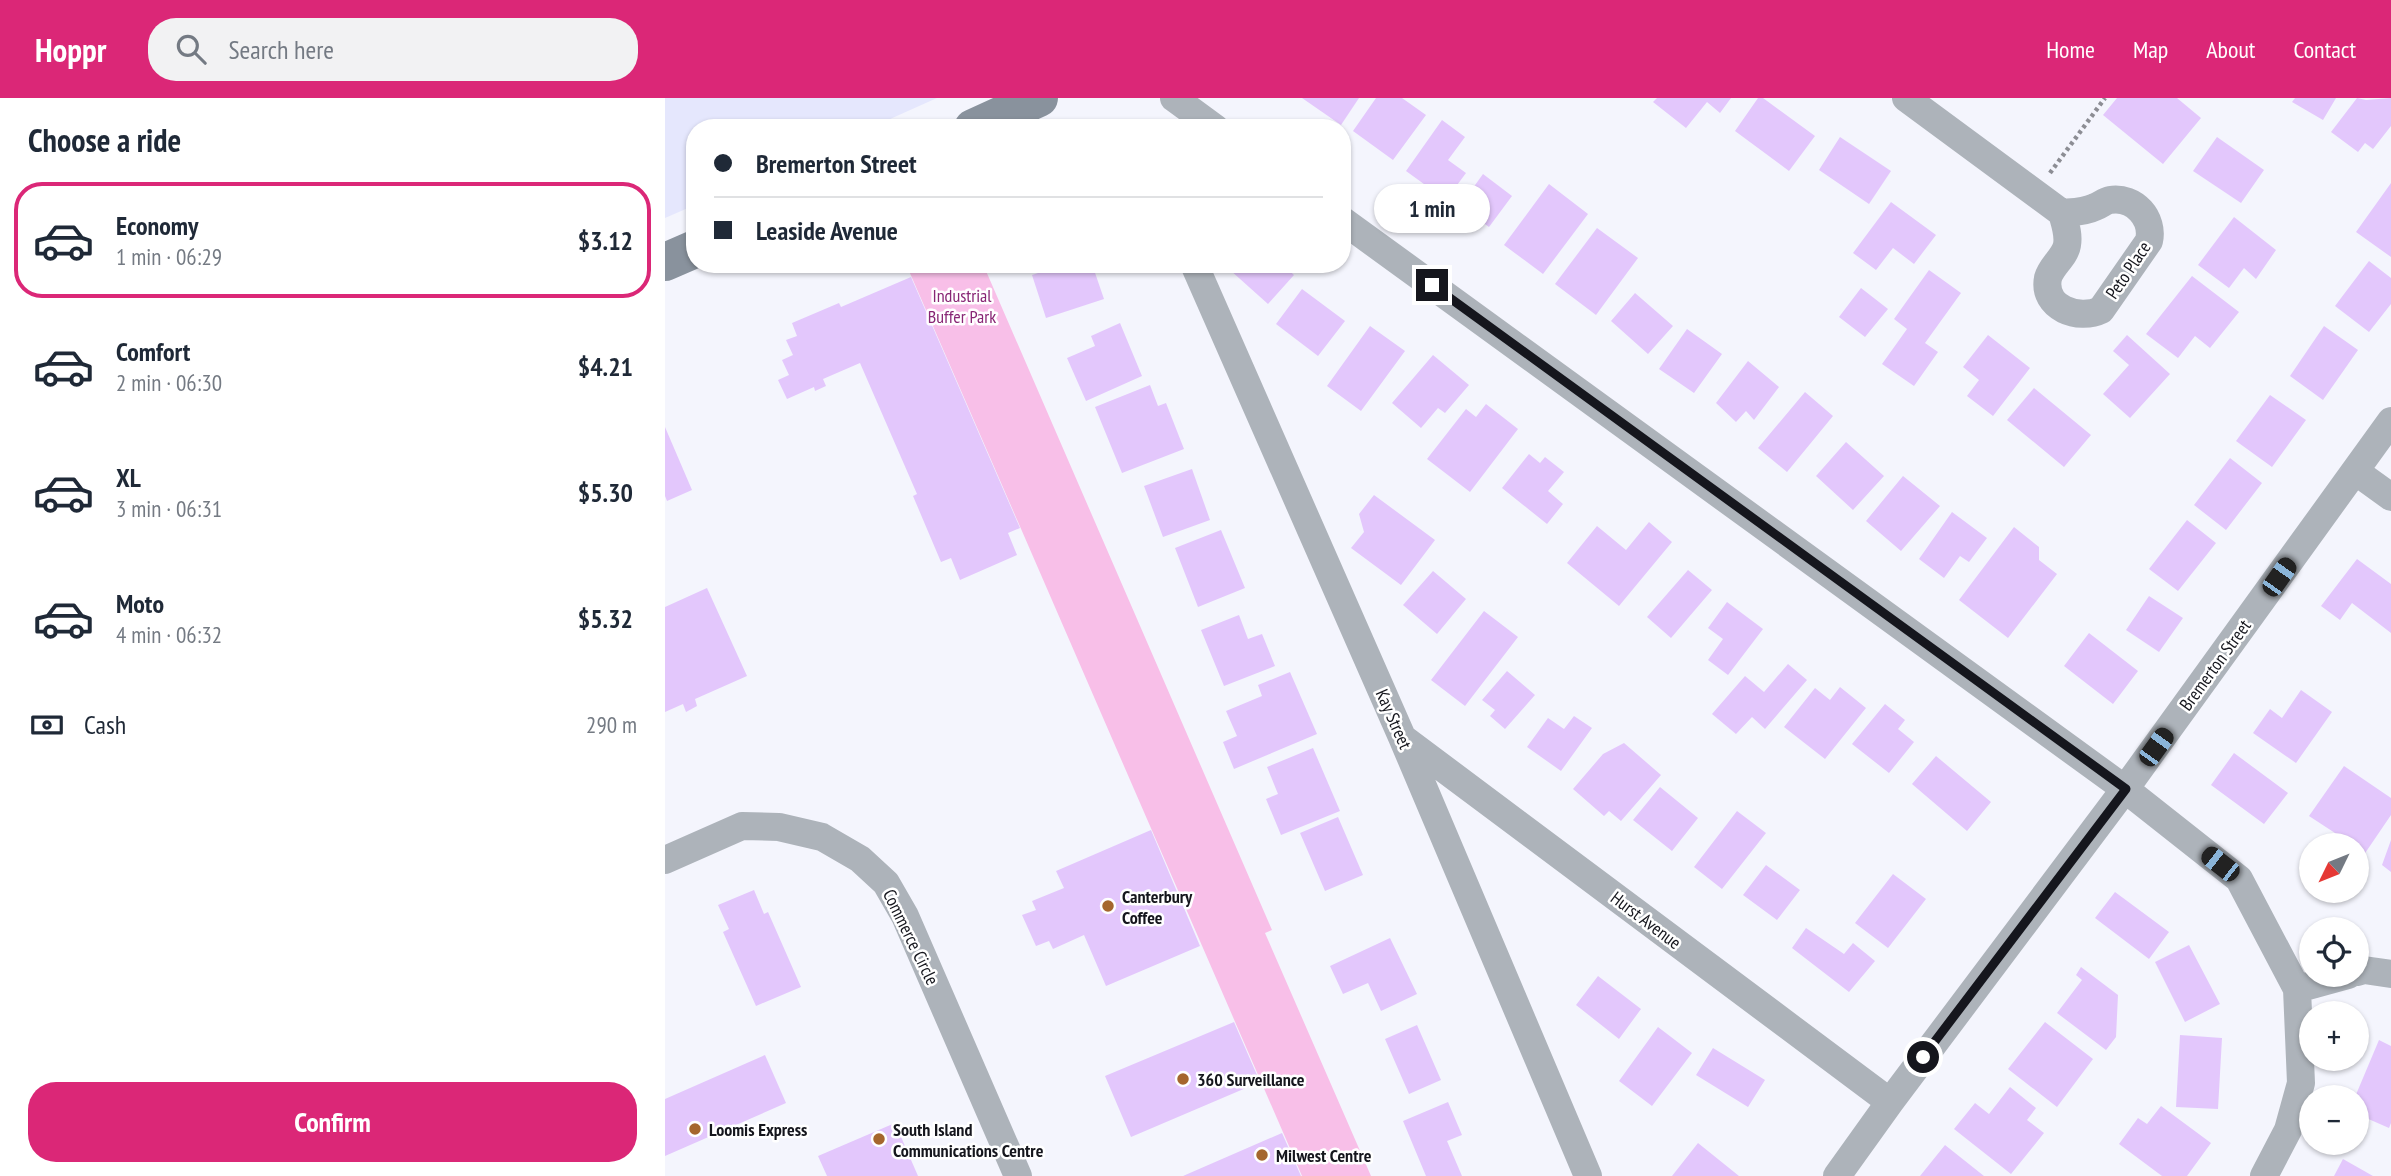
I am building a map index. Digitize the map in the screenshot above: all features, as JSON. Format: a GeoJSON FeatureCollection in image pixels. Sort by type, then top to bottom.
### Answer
{"type":"FeatureCollection","features":[{"type":"Feature","properties":{"kind":"main road"},"geometry":{"type":"LineString","coordinates":[[992,119],[1039,98]]}},
{"type":"Feature","properties":{"kind":"main road"},"geometry":{"type":"LineString","coordinates":[[665,262],[686,253]]}},
{"type":"Feature","properties":{"kind":"street"},"geometry":{"type":"LineString","coordinates":[[1174,98],[1203,119]]}},
{"type":"Feature","properties":{"kind":"street"},"geometry":{"type":"LineString","coordinates":[[1906,98],[2062,213]]}},
{"type":"Feature","properties":{"kind":"street","name":"Peto Place"},"geometry":{"type":"LineString","coordinates":[[2118,199],[2138,208],[2148,218],[2151,231],[2149,241],[2101,310],[2091,315],[2077,315],[2064,310],[2053,300],[2047,286],[2049,274],[2067,248],[2068,232],[2062,213],[2084,211],[2106,200],[2118,199]]}},
{"type":"Feature","properties":{"kind":"street"},"geometry":{"type":"LineString","coordinates":[[1351,227],[2126,789],[2239,879],[2297,989],[2301,1083],[2288,1130],[2264,1176]]}},
{"type":"Feature","properties":{"kind":"street","name":"Kay Street"},"geometry":{"type":"LineString","coordinates":[[1198,273],[1402,737],[1588,1176]]}},
{"type":"Feature","properties":{"kind":"street","name":"Bremerton Street"},"geometry":{"type":"LineString","coordinates":[[1837,1176],[2126,789],[2391,421]]}},
{"type":"Feature","properties":{"kind":"street"},"geometry":{"type":"LineString","coordinates":[[2355,471],[2391,497]]}},
{"type":"Feature","properties":{"kind":"street","name":"Hurst Avenue"},"geometry":{"type":"LineString","coordinates":[[1402,737],[1890,1102]]}},
{"type":"Feature","properties":{"kind":"street","name":"Commerce Circle"},"geometry":{"type":"LineString","coordinates":[[665,860],[742,826],[779,827],[822,837],[860,859],[886,883],[905,916],[1018,1176]]}},
{"type":"Feature","properties":{"kind":"street"},"geometry":{"type":"LineString","coordinates":[[2369,971],[2391,974]]}},
{"type":"Feature","properties":{"kind":"street"},"geometry":{"type":"LineString","coordinates":[[2297,989],[2304,987]]}},
{"type":"Feature","properties":{"kind":"path"},"geometry":{"type":"LineString","coordinates":[[2035,194],[2105,98]]}},
{"type":"Feature","properties":{"kind":"shaded area"},"geometry":{"type":"Polygon","coordinates":[[[665,98],[937,98],[890,119],[686,119],[686,209],[665,218],[665,98]]]}},
{"type":"Feature","properties":{"kind":"green space","name":"Industrial Buffer Park"},"geometry":{"type":"Polygon","coordinates":[[[910,273],[987,273],[1272,930],[1265,933],[1371,1176],[1302,1176],[910,273]]]}},
{"type":"Feature","properties":{"kind":"building"},"geometry":{"type":"Polygon","coordinates":[[[1302,98],[1359,98],[1345,119],[1332,119],[1302,98]]]}},
{"type":"Feature","properties":{"kind":"building"},"geometry":{"type":"Polygon","coordinates":[[[1376,98],[1402,98],[1426,115],[1393,160],[1353,131],[1376,98]]]}},
{"type":"Feature","properties":{"kind":"building"},"geometry":{"type":"Polygon","coordinates":[[[1657,98],[1731,98],[1720,113],[1707,102],[1686,128],[1653,102],[1657,98]]]}},
{"type":"Feature","properties":{"kind":"building"},"geometry":{"type":"Polygon","coordinates":[[[1758,98],[1763,98],[1815,136],[1789,171],[1735,131],[1758,98]]]}},
{"type":"Feature","properties":{"kind":"building"},"geometry":{"type":"Polygon","coordinates":[[[2117,98],[2177,98],[2201,118],[2163,164],[2103,115],[2117,98]]]}},
{"type":"Feature","properties":{"kind":"building"},"geometry":{"type":"Polygon","coordinates":[[[2295,98],[2336,98],[2323,120],[2292,102],[2295,98]]]}},
{"type":"Feature","properties":{"kind":"building"},"geometry":{"type":"Polygon","coordinates":[[[2357,98],[2391,98],[2391,126],[2373,149],[2365,143],[2358,152],[2331,132],[2357,98]]]}},
{"type":"Feature","properties":{"kind":"building"},"geometry":{"type":"Polygon","coordinates":[[[1442,120],[1465,137],[1448,160],[1466,173],[1446,200],[1406,171],[1442,120]]]}},
{"type":"Feature","properties":{"kind":"building"},"geometry":{"type":"Polygon","coordinates":[[[1840,137],[1891,171],[1869,204],[1819,170],[1840,137]]]}},
{"type":"Feature","properties":{"kind":"building"},"geometry":{"type":"Polygon","coordinates":[[[2217,137],[2264,170],[2241,203],[2193,171],[2217,137]]]}},
{"type":"Feature","properties":{"kind":"building"},"geometry":{"type":"Polygon","coordinates":[[[1483,174],[1512,196],[1489,227],[1460,206],[1483,174]]]}},
{"type":"Feature","properties":{"kind":"building"},"geometry":{"type":"Polygon","coordinates":[[[2391,183],[2391,257],[2356,232],[2391,183]]]}},
{"type":"Feature","properties":{"kind":"building"},"geometry":{"type":"Polygon","coordinates":[[[1549,184],[1588,214],[1543,274],[1504,245],[1549,184]]]}},
{"type":"Feature","properties":{"kind":"building"},"geometry":{"type":"Polygon","coordinates":[[[1891,202],[1936,235],[1914,264],[1893,248],[1876,270],[1853,253],[1891,202]]]}},
{"type":"Feature","properties":{"kind":"building"},"geometry":{"type":"Polygon","coordinates":[[[2234,217],[2276,250],[2256,279],[2244,268],[2229,288],[2198,265],[2234,217]]]}},
{"type":"Feature","properties":{"kind":"building"},"geometry":{"type":"Polygon","coordinates":[[[1597,228],[1638,258],[1596,315],[1555,284],[1597,228]]]}},
{"type":"Feature","properties":{"kind":"building"},"geometry":{"type":"Polygon","coordinates":[[[2369,261],[2391,278],[2391,304],[2369,332],[2335,306],[2369,261]]]}},
{"type":"Feature","properties":{"kind":"building"},"geometry":{"type":"Polygon","coordinates":[[[1929,270],[1961,293],[1925,343],[1938,352],[1914,386],[1882,364],[1907,329],[1894,319],[1929,270]]]}},
{"type":"Feature","properties":{"kind":"building"},"geometry":{"type":"Polygon","coordinates":[[[1095,273],[1104,299],[1046,318],[1032,275],[1095,273]]]}},
{"type":"Feature","properties":{"kind":"building"},"geometry":{"type":"Polygon","coordinates":[[[1233,273],[1292,273],[1294,275],[1268,304],[1233,273]]]}},
{"type":"Feature","properties":{"kind":"building"},"geometry":{"type":"Polygon","coordinates":[[[2192,276],[2239,312],[2210,348],[2195,336],[2178,358],[2146,334],[2192,276]]]}},
{"type":"Feature","properties":{"kind":"building"},"geometry":{"type":"Polygon","coordinates":[[[911,277],[1020,528],[1008,533],[1017,555],[960,580],[951,558],[941,562],[913,496],[917,494],[860,363],[823,379],[826,386],[815,391],[814,387],[787,399],[778,380],[789,375],[782,360],[793,355],[786,340],[797,336],[792,323],[839,303],[841,307],[911,277]]]}},
{"type":"Feature","properties":{"kind":"building"},"geometry":{"type":"Polygon","coordinates":[[[1861,288],[1888,309],[1865,337],[1839,317],[1861,288]]]}},
{"type":"Feature","properties":{"kind":"building"},"geometry":{"type":"Polygon","coordinates":[[[1302,289],[1345,321],[1318,356],[1276,324],[1302,289]]]}},
{"type":"Feature","properties":{"kind":"building"},"geometry":{"type":"Polygon","coordinates":[[[1635,293],[1673,326],[1648,354],[1611,321],[1635,293]]]}},
{"type":"Feature","properties":{"kind":"building"},"geometry":{"type":"Polygon","coordinates":[[[1120,323],[1142,376],[1086,401],[1067,358],[1095,346],[1091,336],[1120,323]]]}},
{"type":"Feature","properties":{"kind":"building"},"geometry":{"type":"Polygon","coordinates":[[[1370,326],[1405,351],[1361,411],[1327,386],[1370,326]]]}},
{"type":"Feature","properties":{"kind":"building"},"geometry":{"type":"Polygon","coordinates":[[[2324,326],[2358,350],[2323,400],[2290,376],[2324,326]]]}},
{"type":"Feature","properties":{"kind":"building"},"geometry":{"type":"Polygon","coordinates":[[[1687,329],[1722,354],[1694,393],[1659,369],[1687,329]]]}},
{"type":"Feature","properties":{"kind":"building"},"geometry":{"type":"Polygon","coordinates":[[[1988,335],[2030,368],[1993,416],[1967,396],[1979,380],[1963,367],[1988,335]]]}},
{"type":"Feature","properties":{"kind":"building"},"geometry":{"type":"Polygon","coordinates":[[[2127,335],[2170,374],[2130,418],[2103,394],[2129,365],[2113,351],[2127,335]]]}},
{"type":"Feature","properties":{"kind":"building"},"geometry":{"type":"Polygon","coordinates":[[[1433,355],[1469,385],[1445,413],[1438,408],[1421,428],[1392,403],[1433,355]]]}},
{"type":"Feature","properties":{"kind":"building"},"geometry":{"type":"Polygon","coordinates":[[[1748,361],[1779,387],[1754,420],[1746,411],[1736,422],[1716,403],[1748,361]]]}},
{"type":"Feature","properties":{"kind":"building"},"geometry":{"type":"Polygon","coordinates":[[[1150,385],[1158,406],[1166,403],[1184,449],[1122,473],[1095,407],[1150,385]]]}},
{"type":"Feature","properties":{"kind":"building"},"geometry":{"type":"Polygon","coordinates":[[[2034,388],[2091,435],[2064,467],[2007,420],[2034,388]]]}},
{"type":"Feature","properties":{"kind":"building"},"geometry":{"type":"Polygon","coordinates":[[[1805,392],[1833,416],[1787,472],[1758,448],[1805,392]]]}},
{"type":"Feature","properties":{"kind":"building"},"geometry":{"type":"Polygon","coordinates":[[[2270,395],[2306,420],[2272,467],[2236,441],[2270,395]]]}},
{"type":"Feature","properties":{"kind":"building"},"geometry":{"type":"Polygon","coordinates":[[[1486,404],[1518,429],[1470,492],[1427,459],[1466,409],[1476,417],[1486,404]]]}},
{"type":"Feature","properties":{"kind":"building"},"geometry":{"type":"Polygon","coordinates":[[[665,427],[692,490],[667,501],[665,496],[665,427]]]}},
{"type":"Feature","properties":{"kind":"building"},"geometry":{"type":"Polygon","coordinates":[[[1846,442],[1884,476],[1853,510],[1816,476],[1846,442]]]}},
{"type":"Feature","properties":{"kind":"building"},"geometry":{"type":"Polygon","coordinates":[[[1529,454],[1540,463],[1545,457],[1564,472],[1548,491],[1563,504],[1547,524],[1502,488],[1529,454]]]}},
{"type":"Feature","properties":{"kind":"building"},"geometry":{"type":"Polygon","coordinates":[[[2230,458],[2262,483],[2226,530],[2194,505],[2230,458]]]}},
{"type":"Feature","properties":{"kind":"building"},"geometry":{"type":"Polygon","coordinates":[[[1192,469],[1210,520],[1163,537],[1144,486],[1192,469]]]}},
{"type":"Feature","properties":{"kind":"building"},"geometry":{"type":"Polygon","coordinates":[[[1903,476],[1940,506],[1901,551],[1866,521],[1903,476]]]}},
{"type":"Feature","properties":{"kind":"building"},"geometry":{"type":"Polygon","coordinates":[[[1374,495],[1435,540],[1401,585],[1351,548],[1364,532],[1359,514],[1374,495]]]}},
{"type":"Feature","properties":{"kind":"building"},"geometry":{"type":"Polygon","coordinates":[[[1952,512],[1987,538],[1969,562],[1960,556],[1944,578],[1919,559],[1952,512]]]}},
{"type":"Feature","properties":{"kind":"building"},"geometry":{"type":"Polygon","coordinates":[[[2187,520],[2216,543],[2178,591],[2149,569],[2187,520]]]}},
{"type":"Feature","properties":{"kind":"building"},"geometry":{"type":"Polygon","coordinates":[[[1649,522],[1672,542],[1619,606],[1567,563],[1597,526],[1626,550],[1649,522]]]}},
{"type":"Feature","properties":{"kind":"building"},"geometry":{"type":"Polygon","coordinates":[[[2014,527],[2039,547],[2039,560],[2057,574],[2008,638],[1959,600],[2014,527]]]}},
{"type":"Feature","properties":{"kind":"building"},"geometry":{"type":"Polygon","coordinates":[[[1221,530],[1245,588],[1198,607],[1175,548],[1221,530]]]}},
{"type":"Feature","properties":{"kind":"building"},"geometry":{"type":"Polygon","coordinates":[[[2357,559],[2391,584],[2391,633],[2352,603],[2340,620],[2321,606],[2357,559]]]}},
{"type":"Feature","properties":{"kind":"building"},"geometry":{"type":"Polygon","coordinates":[[[1688,570],[1712,590],[1671,638],[1647,617],[1688,570]]]}},
{"type":"Feature","properties":{"kind":"building"},"geometry":{"type":"Polygon","coordinates":[[[1433,571],[1466,599],[1437,634],[1403,605],[1433,571]]]}},
{"type":"Feature","properties":{"kind":"building"},"geometry":{"type":"Polygon","coordinates":[[[707,588],[747,676],[695,699],[697,706],[686,712],[683,704],[665,712],[665,607],[707,588]]]}},
{"type":"Feature","properties":{"kind":"building"},"geometry":{"type":"Polygon","coordinates":[[[2149,596],[2183,618],[2159,652],[2126,630],[2149,596]]]}},
{"type":"Feature","properties":{"kind":"building"},"geometry":{"type":"Polygon","coordinates":[[[1727,602],[1763,629],[1728,675],[1708,660],[1723,639],[1708,628],[1727,602]]]}},
{"type":"Feature","properties":{"kind":"building"},"geometry":{"type":"Polygon","coordinates":[[[1484,611],[1518,637],[1465,706],[1431,680],[1484,611]]]}},
{"type":"Feature","properties":{"kind":"building"},"geometry":{"type":"Polygon","coordinates":[[[1239,615],[1248,639],[1262,634],[1275,666],[1224,686],[1201,630],[1239,615]]]}},
{"type":"Feature","properties":{"kind":"building"},"geometry":{"type":"Polygon","coordinates":[[[2089,633],[2138,671],[2113,704],[2064,666],[2089,633]]]}},
{"type":"Feature","properties":{"kind":"building"},"geometry":{"type":"Polygon","coordinates":[[[1788,664],[1807,680],[1765,729],[1752,717],[1736,734],[1712,714],[1745,676],[1764,692],[1788,664]]]}},
{"type":"Feature","properties":{"kind":"building"},"geometry":{"type":"Polygon","coordinates":[[[1507,671],[1535,695],[1505,729],[1490,716],[1495,710],[1482,700],[1507,671]]]}},
{"type":"Feature","properties":{"kind":"building"},"geometry":{"type":"Polygon","coordinates":[[[1290,672],[1317,734],[1234,769],[1223,742],[1237,736],[1226,711],[1262,696],[1258,685],[1290,672]]]}},
{"type":"Feature","properties":{"kind":"building"},"geometry":{"type":"Polygon","coordinates":[[[1840,687],[1866,708],[1825,759],[1784,727],[1815,688],[1830,700],[1840,687]]]}},
{"type":"Feature","properties":{"kind":"building"},"geometry":{"type":"Polygon","coordinates":[[[2301,690],[2332,712],[2296,763],[2253,733],[2270,709],[2282,718],[2301,690]]]}},
{"type":"Feature","properties":{"kind":"building"},"geometry":{"type":"Polygon","coordinates":[[[1885,704],[1905,720],[1898,729],[1914,742],[1889,773],[1852,744],[1885,704]]]}},
{"type":"Feature","properties":{"kind":"building"},"geometry":{"type":"Polygon","coordinates":[[[1574,716],[1592,728],[1561,771],[1527,747],[1548,718],[1564,729],[1574,716]]]}},
{"type":"Feature","properties":{"kind":"building"},"geometry":{"type":"Polygon","coordinates":[[[1624,743],[1661,775],[1621,821],[1609,811],[1604,816],[1573,789],[1603,754],[1624,743]]]}},
{"type":"Feature","properties":{"kind":"building"},"geometry":{"type":"Polygon","coordinates":[[[1313,748],[1340,811],[1281,835],[1266,799],[1278,794],[1267,767],[1313,748]]]}},
{"type":"Feature","properties":{"kind":"building"},"geometry":{"type":"Polygon","coordinates":[[[2234,753],[2288,793],[2264,824],[2211,785],[2234,753]]]}},
{"type":"Feature","properties":{"kind":"building"},"geometry":{"type":"Polygon","coordinates":[[[1936,756],[1991,802],[1967,831],[1912,784],[1936,756]]]}},
{"type":"Feature","properties":{"kind":"building"},"geometry":{"type":"Polygon","coordinates":[[[2344,766],[2391,798],[2391,815],[2369,847],[2369,833],[2335,833],[2309,816],[2344,766]]]}},
{"type":"Feature","properties":{"kind":"building"},"geometry":{"type":"Polygon","coordinates":[[[1660,787],[1698,818],[1672,851],[1633,820],[1660,787]]]}},
{"type":"Feature","properties":{"kind":"building"},"geometry":{"type":"Polygon","coordinates":[[[1737,811],[1766,833],[1722,889],[1694,867],[1737,811]]]}},
{"type":"Feature","properties":{"kind":"building"},"geometry":{"type":"Polygon","coordinates":[[[1338,817],[1363,875],[1325,891],[1300,833],[1338,817]]]}},
{"type":"Feature","properties":{"kind":"building","name":"Canterbury Coffee"},"geometry":{"type":"Polygon","coordinates":[[[1151,830],[1200,946],[1106,986],[1084,935],[1053,949],[1049,941],[1036,946],[1022,915],[1036,910],[1032,901],[1064,888],[1056,871],[1151,830]]]}},
{"type":"Feature","properties":{"kind":"building"},"geometry":{"type":"Polygon","coordinates":[[[2391,840],[2391,872],[2382,865],[2391,840]]]}},
{"type":"Feature","properties":{"kind":"building"},"geometry":{"type":"Polygon","coordinates":[[[1766,865],[1800,890],[1777,920],[1743,895],[1766,865]]]}},
{"type":"Feature","properties":{"kind":"building"},"geometry":{"type":"Polygon","coordinates":[[[1893,874],[1926,899],[1888,948],[1855,923],[1893,874]]]}},
{"type":"Feature","properties":{"kind":"building"},"geometry":{"type":"Polygon","coordinates":[[[754,890],[764,914],[768,912],[801,987],[756,1006],[723,932],[729,929],[718,905],[754,890]]]}},
{"type":"Feature","properties":{"kind":"building"},"geometry":{"type":"Polygon","coordinates":[[[2115,892],[2169,932],[2149,959],[2095,918],[2115,892]]]}},
{"type":"Feature","properties":{"kind":"building"},"geometry":{"type":"Polygon","coordinates":[[[1806,928],[1844,954],[1853,943],[1875,961],[1849,992],[1792,948],[1806,928]]]}},
{"type":"Feature","properties":{"kind":"building"},"geometry":{"type":"Polygon","coordinates":[[[1390,938],[1417,994],[1381,1011],[1368,983],[1343,994],[1330,966],[1390,938]]]}},
{"type":"Feature","properties":{"kind":"building"},"geometry":{"type":"Polygon","coordinates":[[[2189,945],[2220,1004],[2185,1022],[2155,962],[2189,945]]]}},
{"type":"Feature","properties":{"kind":"building"},"geometry":{"type":"Polygon","coordinates":[[[2081,967],[2118,995],[2116,1037],[2106,1050],[2057,1013],[2082,980],[2076,975],[2081,967]]]}},
{"type":"Feature","properties":{"kind":"building"},"geometry":{"type":"Polygon","coordinates":[[[1598,976],[1641,1009],[1619,1039],[1576,1005],[1598,976]]]}},
{"type":"Feature","properties":{"kind":"building","name":"360 Surveillance"},"geometry":{"type":"Polygon","coordinates":[[[1234,1022],[1260,1082],[1131,1137],[1105,1076],[1234,1022]]]}},
{"type":"Feature","properties":{"kind":"building"},"geometry":{"type":"Polygon","coordinates":[[[2045,1022],[2093,1059],[2057,1107],[2008,1069],[2045,1022]]]}},
{"type":"Feature","properties":{"kind":"building"},"geometry":{"type":"Polygon","coordinates":[[[1417,1025],[1441,1080],[1409,1094],[1385,1039],[1417,1025]]]}},
{"type":"Feature","properties":{"kind":"building"},"geometry":{"type":"Polygon","coordinates":[[[1658,1027],[1692,1053],[1652,1106],[1619,1081],[1658,1027]]]}},
{"type":"Feature","properties":{"kind":"building"},"geometry":{"type":"Polygon","coordinates":[[[2180,1035],[2222,1038],[2218,1109],[2176,1107],[2180,1035]]]}},
{"type":"Feature","properties":{"kind":"building"},"geometry":{"type":"Polygon","coordinates":[[[2379,1040],[2391,1046],[2389,1128],[2369,1119],[2369,1085],[2360,1085],[2366,1071],[2369,1071],[2369,1064],[2379,1040]]]}},
{"type":"Feature","properties":{"kind":"building"},"geometry":{"type":"Polygon","coordinates":[[[1713,1048],[1765,1080],[1748,1107],[1696,1075],[1713,1048]]]}},
{"type":"Feature","properties":{"kind":"building","name":"Loomis Express"},"geometry":{"type":"Polygon","coordinates":[[[765,1055],[786,1103],[665,1156],[665,1099],[765,1055]]]}},
{"type":"Feature","properties":{"kind":"building"},"geometry":{"type":"Polygon","coordinates":[[[2010,1087],[2036,1108],[2027,1120],[2044,1133],[2011,1174],[1954,1129],[1975,1103],[1989,1114],[2010,1087]]]}},
{"type":"Feature","properties":{"kind":"building"},"geometry":{"type":"Polygon","coordinates":[[[1448,1102],[1462,1135],[1447,1141],[1462,1176],[1426,1176],[1403,1121],[1448,1102]]]}},
{"type":"Feature","properties":{"kind":"building"},"geometry":{"type":"Polygon","coordinates":[[[2161,1106],[2211,1143],[2187,1176],[2162,1176],[2119,1144],[2138,1118],[2147,1124],[2161,1106]]]}},
{"type":"Feature","properties":{"kind":"building","name":"South Island Communications Centre"},"geometry":{"type":"Polygon","coordinates":[[[895,1123],[918,1176],[827,1176],[818,1156],[895,1123]]]}},
{"type":"Feature","properties":{"kind":"building","name":"Milwest Centre"},"geometry":{"type":"Polygon","coordinates":[[[1282,1133],[1301,1176],[1183,1176],[1282,1133]]]}},
{"type":"Feature","properties":{"kind":"building"},"geometry":{"type":"Polygon","coordinates":[[[1698,1143],[1739,1176],[1672,1176],[1698,1143]]]}},
{"type":"Feature","properties":{"kind":"building"},"geometry":{"type":"Polygon","coordinates":[[[1945,1145],[1984,1176],[1920,1176],[1945,1145]]]}},
{"type":"Feature","properties":{"kind":"building"},"geometry":{"type":"Polygon","coordinates":[[[2343,1159],[2373,1176],[2334,1176],[2343,1159]]]}},
{"type":"Feature","properties":{"kind":"place","name":"Canterbury Coffee"},"geometry":{"type":"Point","coordinates":[1108,906]}},
{"type":"Feature","properties":{"kind":"place","name":"360 Surveillance"},"geometry":{"type":"Point","coordinates":[1183,1079]}},
{"type":"Feature","properties":{"kind":"place","name":"Loomis Express"},"geometry":{"type":"Point","coordinates":[695,1129]}},
{"type":"Feature","properties":{"kind":"place","name":"South Island Communications Centre"},"geometry":{"type":"Point","coordinates":[879,1139]}},
{"type":"Feature","properties":{"kind":"place","name":"Milwest Centre"},"geometry":{"type":"Point","coordinates":[1262,1155]}},
{"type":"Feature","properties":{"kind":"route"},"geometry":{"type":"LineString","coordinates":[[1432,285],[2126,789],[1923,1057]]}}]}
